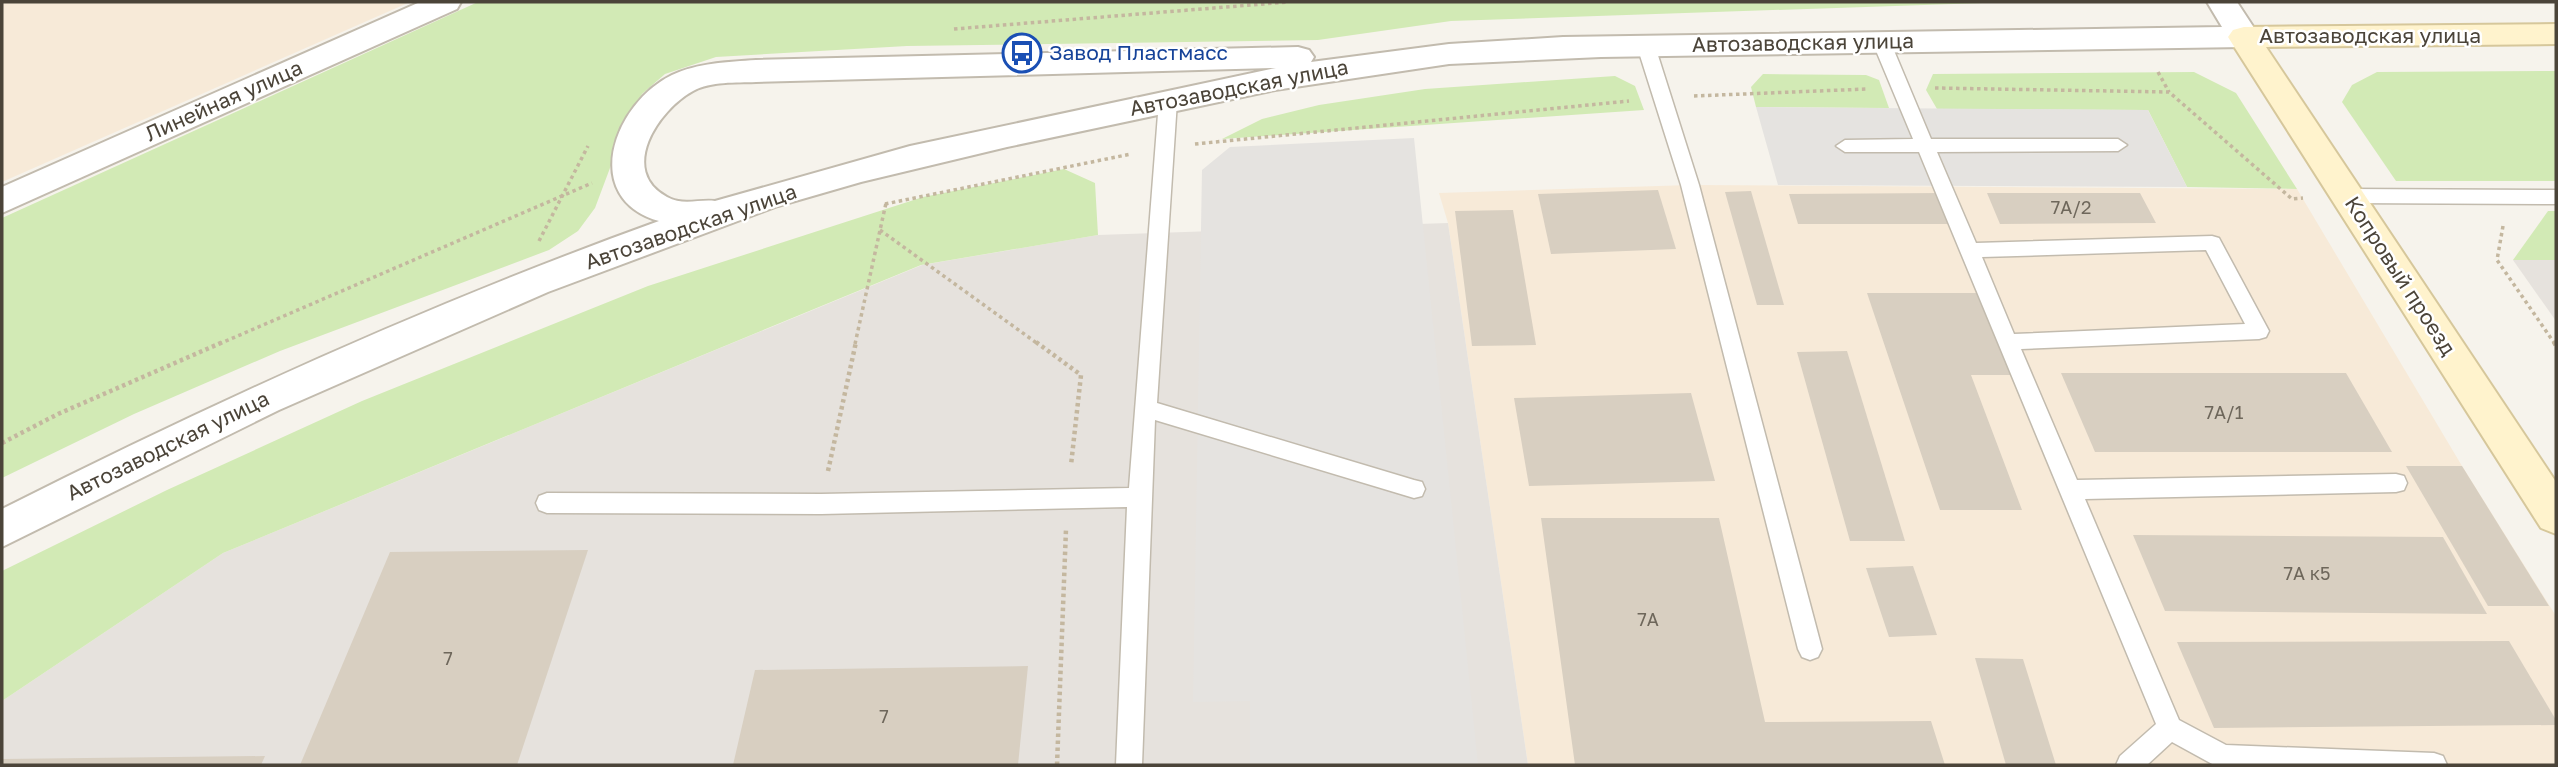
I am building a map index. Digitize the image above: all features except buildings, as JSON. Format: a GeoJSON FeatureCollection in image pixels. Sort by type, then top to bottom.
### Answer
{"type":"FeatureCollection","features":[{"type":"Feature","properties":{"kind":"main road","name":"Автозаводская улица"},"geometry":{"type":"LineString","coordinates":[[2245,37],[2556,34]]}},
{"type":"Feature","properties":{"kind":"main road","name":"Копровый проезд"},"geometry":{"type":"LineString","coordinates":[[2245,37],[2556,516]]}},
{"type":"Feature","properties":{"kind":"street","name":"Линейная улица"},"geometry":{"type":"LineString","coordinates":[[2,201],[446,2]]}},
{"type":"Feature","properties":{"kind":"street"},"geometry":{"type":"LineString","coordinates":[[2222,2],[2245,37]]}},
{"type":"Feature","properties":{"kind":"street","name":"Автозаводская улица"},"geometry":{"type":"LineString","coordinates":[[2,529],[108,474],[321,372],[513,291],[720,213],[895,161],[1168,101],[1365,64],[1451,54],[1646,46],[2245,37]]}},
{"type":"Feature","properties":{"kind":"street"},"geometry":{"type":"LineString","coordinates":[[720,213],[684,215],[657,206],[636,191],[626,172],[628,149],[637,123],[656,101],[682,83],[714,75],[755,71],[1451,54]]}},
{"type":"Feature","properties":{"kind":"lane"},"geometry":{"type":"LineString","coordinates":[[1881,41],[2170,728],[2224,757],[2434,765]]}},
{"type":"Feature","properties":{"kind":"lane"},"geometry":{"type":"LineString","coordinates":[[1646,46],[1690,185],[1810,649]]}},
{"type":"Feature","properties":{"kind":"lane"},"geometry":{"type":"LineString","coordinates":[[1129,765],[1139,497],[1168,101]]}},
{"type":"Feature","properties":{"kind":"lane"},"geometry":{"type":"LineString","coordinates":[[1845,146],[2118,145]]}},
{"type":"Feature","properties":{"kind":"lane"},"geometry":{"type":"LineString","coordinates":[[2348,196],[2556,197]]}},
{"type":"Feature","properties":{"kind":"lane"},"geometry":{"type":"LineString","coordinates":[[1969,250],[2212,243],[2259,331],[2008,342]]}},
{"type":"Feature","properties":{"kind":"lane"},"geometry":{"type":"LineString","coordinates":[[1147,409],[1414,489]]}},
{"type":"Feature","properties":{"kind":"lane"},"geometry":{"type":"LineString","coordinates":[[2070,490],[2396,483]]}},
{"type":"Feature","properties":{"kind":"lane"},"geometry":{"type":"LineString","coordinates":[[547,503],[821,504],[1139,497]]}},
{"type":"Feature","properties":{"kind":"lane"},"geometry":{"type":"LineString","coordinates":[[2129,765],[2170,728]]}},
{"type":"Feature","properties":{"kind":"path"},"geometry":{"type":"LineString","coordinates":[[885,204],[1165,147],[1661,98],[1901,87],[2169,92],[2291,199],[2348,196]]}},
{"type":"Feature","properties":{"kind":"path"},"geometry":{"type":"LineString","coordinates":[[821,504],[895,161]]}},
{"type":"Feature","properties":{"kind":"path"},"geometry":{"type":"LineString","coordinates":[[2,443],[58,414],[563,193],[626,172]]}},
{"type":"Feature","properties":{"kind":"path"},"geometry":{"type":"LineString","coordinates":[[2508,196],[2497,260],[2556,346]]}},
{"type":"Feature","properties":{"kind":"shaded area"},"geometry":{"type":"Polygon","coordinates":[[[2,2],[410,2],[2,182],[2,2]]]}},
{"type":"Feature","properties":{"kind":"shaded area"},"geometry":{"type":"Polygon","coordinates":[[[1756,107],[2148,110],[2187,187],[1778,185],[1756,107]]]}},
{"type":"Feature","properties":{"kind":"shaded area"},"geometry":{"type":"Polygon","coordinates":[[[1414,138],[1478,765],[1250,765],[1250,701],[1193,702],[1202,170],[1230,147],[1414,138]]]}},
{"type":"Feature","properties":{"kind":"shaded area"},"geometry":{"type":"Polygon","coordinates":[[[1690,185],[2297,189],[2462,466],[2556,616],[2556,765],[1528,765],[1448,223],[1439,193],[1690,185]]]}},
{"type":"Feature","properties":{"kind":"shaded area"},"geometry":{"type":"Polygon","coordinates":[[[1448,223],[1528,765],[2,765],[2,701],[223,553],[922,265],[1098,235],[1448,223]]]}},
{"type":"Feature","properties":{"kind":"shaded area"},"geometry":{"type":"Polygon","coordinates":[[[2513,260],[2556,260],[2556,321],[2513,260]]]}},
{"type":"Feature","properties":{"kind":"green space"},"geometry":{"type":"Polygon","coordinates":[[[478,2],[2012,2],[1451,21],[1318,40],[907,46],[716,57],[665,74],[642,94],[628,120],[595,208],[578,231],[549,250],[280,351],[134,414],[2,478],[2,218],[478,2]]]}},
{"type":"Feature","properties":{"kind":"green space"},"geometry":{"type":"Polygon","coordinates":[[[2556,71],[2556,181],[2396,181],[2342,102],[2352,85],[2377,72],[2556,71]]]}},
{"type":"Feature","properties":{"kind":"green space"},"geometry":{"type":"Polygon","coordinates":[[[2194,72],[2236,93],[2297,189],[2187,187],[2148,110],[1937,109],[1926,90],[1933,74],[2194,72]]]}},
{"type":"Feature","properties":{"kind":"green space"},"geometry":{"type":"Polygon","coordinates":[[[1763,74],[1866,75],[1879,80],[1889,108],[1756,107],[1751,87],[1763,74]]]}},
{"type":"Feature","properties":{"kind":"green space"},"geometry":{"type":"Polygon","coordinates":[[[1615,76],[1635,86],[1644,110],[1222,139],[1262,119],[1319,105],[1425,89],[1615,76]]]}},
{"type":"Feature","properties":{"kind":"green space"},"geometry":{"type":"Polygon","coordinates":[[[1064,169],[1095,183],[1098,235],[921,265],[223,553],[2,701],[2,571],[167,490],[362,401],[648,286],[923,197],[1064,169]]]}},
{"type":"Feature","properties":{"kind":"green space"},"geometry":{"type":"Polygon","coordinates":[[[2548,211],[2556,211],[2556,260],[2513,260],[2548,211]]]}},
{"type":"Feature","properties":{"kind":"place","name":"Завод Пластмасс"},"geometry":{"type":"Point","coordinates":[1022,53]}}]}
